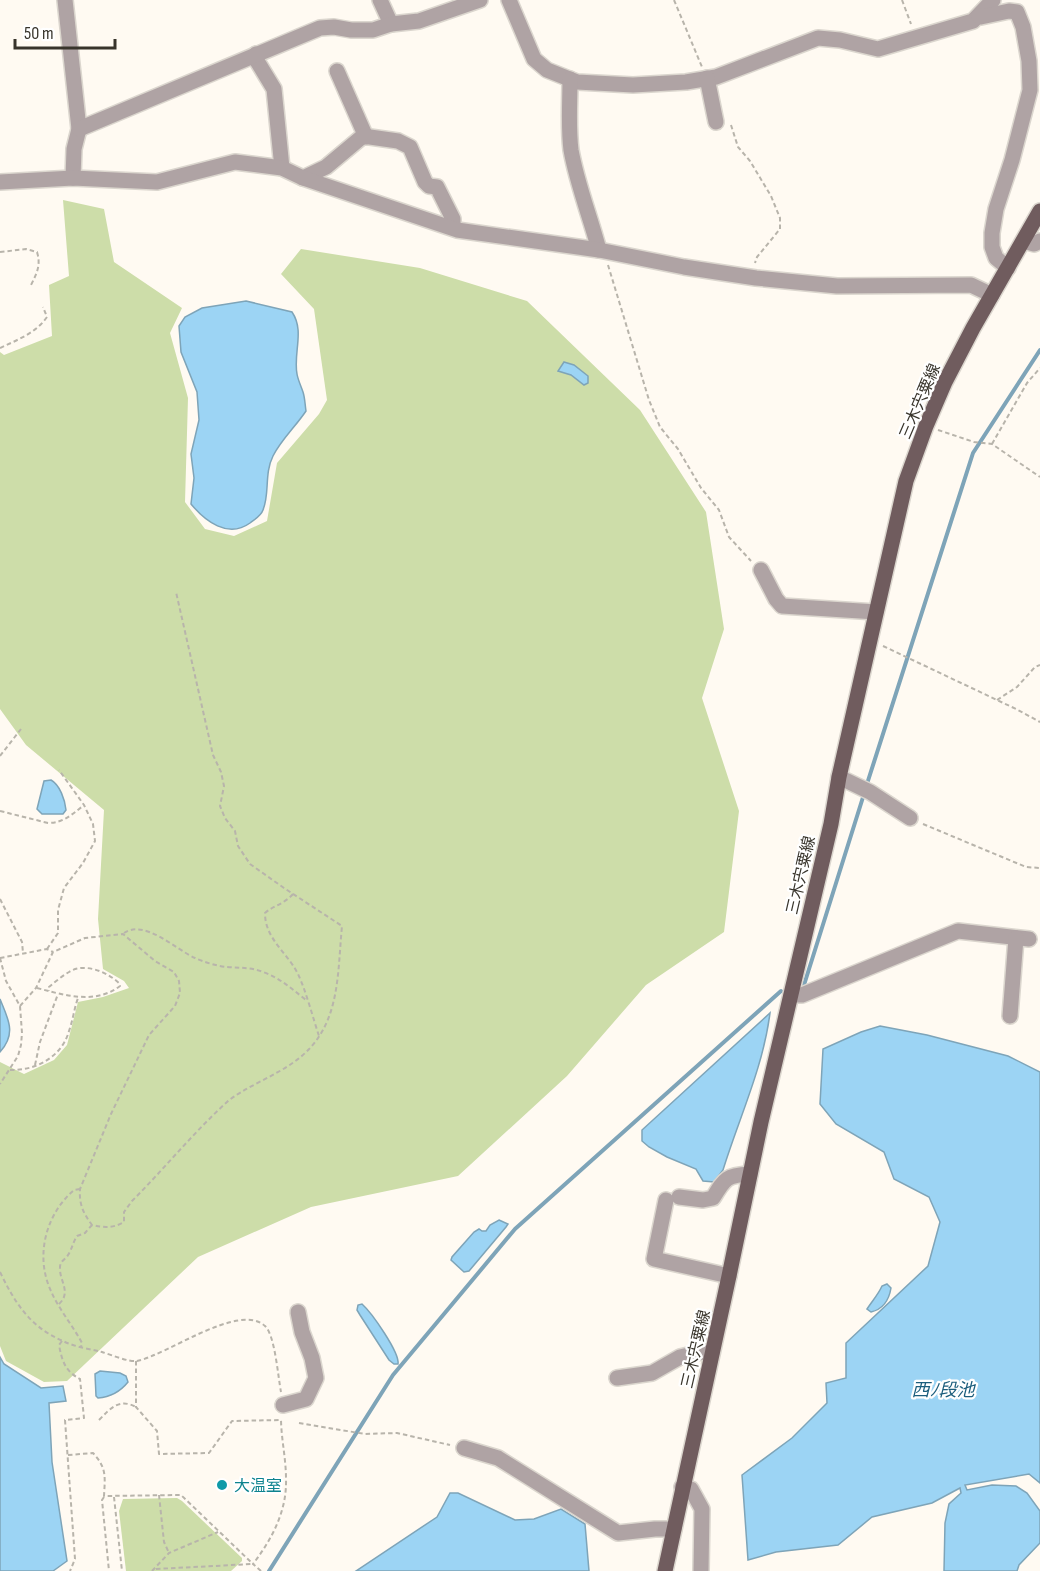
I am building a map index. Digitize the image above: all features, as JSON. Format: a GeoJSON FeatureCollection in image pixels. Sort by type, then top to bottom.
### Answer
{"type":"FeatureCollection","features":[{"type":"Feature","properties":{"kind":"main road","name":"三木宍粟線"},"geometry":{"type":"LineString","coordinates":[[664,1571],[750,1174],[831,824],[839,777],[906,481],[945,382],[1040,212]]}},
{"type":"Feature","properties":{"kind":"street"},"geometry":{"type":"LineString","coordinates":[[65,0],[79,129],[74,149],[73,178]]}},
{"type":"Feature","properties":{"kind":"street"},"geometry":{"type":"LineString","coordinates":[[380,0],[391,24]]}},
{"type":"Feature","properties":{"kind":"street"},"geometry":{"type":"LineString","coordinates":[[79,129],[320,28],[373,30],[391,24],[419,21],[480,0]]}},
{"type":"Feature","properties":{"kind":"street"},"geometry":{"type":"LineString","coordinates":[[509,0],[534,59],[547,70],[578,82],[633,86],[686,82],[729,73],[818,38],[840,40],[878,49],[973,21],[993,0]]}},
{"type":"Feature","properties":{"kind":"street"},"geometry":{"type":"LineString","coordinates":[[979,16],[981,18],[1009,11],[1017,12],[1023,27],[1029,61],[1030,90],[1012,160],[996,209],[992,233],[992,248],[996,258],[1008,268]]}},
{"type":"Feature","properties":{"kind":"street"},"geometry":{"type":"LineString","coordinates":[[256,54],[257,61],[274,89],[282,168]]}},
{"type":"Feature","properties":{"kind":"street"},"geometry":{"type":"LineString","coordinates":[[337,72],[366,137]]}},
{"type":"Feature","properties":{"kind":"street"},"geometry":{"type":"LineString","coordinates":[[707,78],[722,121]]}},
{"type":"Feature","properties":{"kind":"street"},"geometry":{"type":"LineString","coordinates":[[570,79],[568,111],[571,147],[575,168],[602,250]]}},
{"type":"Feature","properties":{"kind":"street"},"geometry":{"type":"LineString","coordinates":[[303,178],[326,167],[363,136],[398,141],[410,147],[425,182],[429,186],[437,187],[453,219],[453,228]]}},
{"type":"Feature","properties":{"kind":"street"},"geometry":{"type":"LineString","coordinates":[[0,182],[73,178],[157,182],[235,162],[282,168],[303,178],[453,228],[602,250],[684,267],[752,277],[837,286],[971,285],[992,295]]}},
{"type":"Feature","properties":{"kind":"street"},"geometry":{"type":"LineString","coordinates":[[1024,241],[1034,244],[1040,241]]}},
{"type":"Feature","properties":{"kind":"street"},"geometry":{"type":"LineString","coordinates":[[761,570],[782,606],[876,612]]}},
{"type":"Feature","properties":{"kind":"street"},"geometry":{"type":"LineString","coordinates":[[839,777],[870,792],[910,818]]}},
{"type":"Feature","properties":{"kind":"street"},"geometry":{"type":"LineString","coordinates":[[791,995],[802,995],[958,931],[1022,939],[1010,1016]]}},
{"type":"Feature","properties":{"kind":"street"},"geometry":{"type":"LineString","coordinates":[[729,1276],[654,1259],[673,1198],[703,1200],[713,1198],[724,1180],[733,1175],[750,1174]]}},
{"type":"Feature","properties":{"kind":"street"},"geometry":{"type":"LineString","coordinates":[[282,1413],[306,1399],[316,1378],[298,1312]]}},
{"type":"Feature","properties":{"kind":"street"},"geometry":{"type":"LineString","coordinates":[[617,1378],[652,1372],[680,1357],[701,1352],[712,1353]]}},
{"type":"Feature","properties":{"kind":"street"},"geometry":{"type":"LineString","coordinates":[[464,1448],[498,1458],[618,1533],[674,1529]]}},
{"type":"Feature","properties":{"kind":"street"},"geometry":{"type":"LineString","coordinates":[[682,1487],[691,1489],[702,1509],[701,1571]]}},
{"type":"Feature","properties":{"kind":"path"},"geometry":{"type":"LineString","coordinates":[[674,0],[707,78]]}},
{"type":"Feature","properties":{"kind":"path"},"geometry":{"type":"LineString","coordinates":[[902,0],[916,38]]}},
{"type":"Feature","properties":{"kind":"path"},"geometry":{"type":"LineString","coordinates":[[722,121],[771,196],[780,218],[780,229],[758,257],[752,277]]}},
{"type":"Feature","properties":{"kind":"path"},"geometry":{"type":"LineString","coordinates":[[0,252],[26,249],[37,252],[40,262],[31,285]]}},
{"type":"Feature","properties":{"kind":"path"},"geometry":{"type":"LineString","coordinates":[[602,250],[649,400],[660,427],[678,449],[701,488],[719,510],[729,537],[761,570]]}},
{"type":"Feature","properties":{"kind":"path"},"geometry":{"type":"LineString","coordinates":[[0,348],[28,334],[43,323],[47,316],[43,307]]}},
{"type":"Feature","properties":{"kind":"path"},"geometry":{"type":"LineString","coordinates":[[992,444],[1027,383],[1040,368]]}},
{"type":"Feature","properties":{"kind":"path"},"geometry":{"type":"LineString","coordinates":[[926,426],[974,442],[992,444],[1040,477]]}},
{"type":"Feature","properties":{"kind":"path"},"geometry":{"type":"LineString","coordinates":[[123,934],[155,961],[174,972],[179,981],[180,993],[176,1006],[149,1035],[111,1114],[80,1189],[79,1201],[84,1213],[92,1225],[103,1228],[118,1226],[124,1222],[124,1212],[132,1201],[229,1100],[296,1061],[324,1032],[334,1004],[339,973],[342,926],[250,864],[238,846],[235,831],[225,818],[220,806],[224,786],[213,755],[176,592]]}},
{"type":"Feature","properties":{"kind":"path"},"geometry":{"type":"LineString","coordinates":[[869,643],[879,644],[1040,722]]}},
{"type":"Feature","properties":{"kind":"path"},"geometry":{"type":"LineString","coordinates":[[997,700],[1017,687],[1035,667],[1040,665]]}},
{"type":"Feature","properties":{"kind":"path"},"geometry":{"type":"LineString","coordinates":[[0,756],[21,729]]}},
{"type":"Feature","properties":{"kind":"path"},"geometry":{"type":"LineString","coordinates":[[47,949],[58,933],[58,910],[64,888],[83,863],[95,841],[93,824],[84,805],[59,770]]}},
{"type":"Feature","properties":{"kind":"path"},"geometry":{"type":"LineString","coordinates":[[0,811],[56,823],[63,821],[84,805]]}},
{"type":"Feature","properties":{"kind":"path"},"geometry":{"type":"LineString","coordinates":[[910,818],[1026,867],[1040,868]]}},
{"type":"Feature","properties":{"kind":"path"},"geometry":{"type":"LineString","coordinates":[[293,894],[280,905],[265,913],[265,923],[268,932],[298,974],[319,1037]]}},
{"type":"Feature","properties":{"kind":"path"},"geometry":{"type":"LineString","coordinates":[[0,899],[22,942],[23,952]]}},
{"type":"Feature","properties":{"kind":"path"},"geometry":{"type":"LineString","coordinates":[[20,1006],[36,988],[53,952],[85,938],[123,934],[140,929],[149,931],[196,958],[224,967],[260,970],[281,981],[306,1000]]}},
{"type":"Feature","properties":{"kind":"path"},"geometry":{"type":"LineString","coordinates":[[0,1084],[10,1070],[21,1045],[20,1006],[6,981],[0,958],[47,949],[53,952]]}},
{"type":"Feature","properties":{"kind":"path"},"geometry":{"type":"LineString","coordinates":[[36,988],[78,998],[107,993],[120,986],[108,975],[88,968],[71,970],[49,987],[49,991]]}},
{"type":"Feature","properties":{"kind":"path"},"geometry":{"type":"LineString","coordinates":[[35,1065],[40,1042],[58,993]]}},
{"type":"Feature","properties":{"kind":"path"},"geometry":{"type":"LineString","coordinates":[[10,1070],[21,1071],[51,1058],[63,1045],[78,998]]}},
{"type":"Feature","properties":{"kind":"path"},"geometry":{"type":"LineString","coordinates":[[80,1189],[74,1190],[59,1206],[45,1236],[43,1259],[52,1294],[82,1343],[81,1347]]}},
{"type":"Feature","properties":{"kind":"path"},"geometry":{"type":"LineString","coordinates":[[59,1304],[65,1297],[66,1289],[60,1268],[61,1263],[68,1256],[76,1236],[85,1233],[92,1225]]}},
{"type":"Feature","properties":{"kind":"path"},"geometry":{"type":"LineString","coordinates":[[0,1272],[12,1298],[31,1322],[62,1341],[136,1361],[241,1319],[253,1319],[266,1326],[271,1337],[282,1413],[286,1479],[285,1497],[275,1530],[253,1564],[157,1570],[162,1559]]}},
{"type":"Feature","properties":{"kind":"path"},"geometry":{"type":"LineString","coordinates":[[62,1341],[59,1345],[62,1360],[70,1374],[80,1379],[84,1418],[65,1420],[75,1559],[70,1571]]}},
{"type":"Feature","properties":{"kind":"path"},"geometry":{"type":"LineString","coordinates":[[136,1361],[136,1407]]}},
{"type":"Feature","properties":{"kind":"path"},"geometry":{"type":"LineString","coordinates":[[99,1420],[116,1404],[128,1403],[136,1407],[157,1431],[159,1454],[209,1453],[232,1421],[282,1413]]}},
{"type":"Feature","properties":{"kind":"path"},"geometry":{"type":"LineString","coordinates":[[299,1423],[365,1434],[397,1433],[464,1448]]}},
{"type":"Feature","properties":{"kind":"path"},"geometry":{"type":"LineString","coordinates":[[68,1455],[93,1453],[102,1463],[105,1478],[102,1500],[109,1571]]}},
{"type":"Feature","properties":{"kind":"path"},"geometry":{"type":"LineString","coordinates":[[159,1495],[164,1542],[169,1553]]}},
{"type":"Feature","properties":{"kind":"path"},"geometry":{"type":"LineString","coordinates":[[104,1496],[181,1495],[261,1571]]}},
{"type":"Feature","properties":{"kind":"path"},"geometry":{"type":"LineString","coordinates":[[114,1497],[122,1571]]}},
{"type":"Feature","properties":{"kind":"path"},"geometry":{"type":"LineString","coordinates":[[152,1571],[169,1553],[219,1532]]}},
{"type":"Feature","properties":{"kind":"green space"},"geometry":{"type":"Polygon","coordinates":[[[63,200],[104,209],[114,262],[182,308],[170,333],[188,398],[185,502],[205,529],[234,536],[267,521],[277,463],[319,414],[327,400],[314,309],[281,274],[301,249],[420,268],[527,301],[640,410],[706,512],[724,629],[702,698],[739,811],[724,932],[646,985],[567,1076],[458,1176],[311,1207],[198,1257],[67,1381],[44,1382],[6,1361],[0,1346],[0,1062],[24,1074],[54,1060],[67,1045],[78,1002],[129,988],[124,981],[103,969],[98,919],[104,810],[26,745],[0,709],[0,352],[4,355],[52,336],[49,285],[69,276],[63,200]]]}},
{"type":"Feature","properties":{"kind":"green space"},"geometry":{"type":"Polygon","coordinates":[[[177,1498],[242,1558],[242,1561],[231,1571],[126,1571],[119,1511],[123,1499],[177,1498]]]}},
{"type":"Feature","properties":{"kind":"water"},"geometry":{"type":"Polygon","coordinates":[[[246,301],[292,312],[296,319],[298,334],[296,366],[306,411],[273,456],[262,512],[242,527],[225,529],[210,522],[191,504],[194,478],[191,454],[199,420],[197,392],[181,352],[179,326],[185,317],[202,308],[246,301]]]}},
{"type":"Feature","properties":{"kind":"water"},"geometry":{"type":"Polygon","coordinates":[[[564,362],[574,365],[588,376],[588,383],[584,385],[571,375],[558,371],[564,362]]]}},
{"type":"Feature","properties":{"kind":"water"},"geometry":{"type":"Polygon","coordinates":[[[51,780],[57,785],[63,797],[66,810],[63,814],[42,814],[37,809],[44,781],[51,780]]]}},
{"type":"Feature","properties":{"kind":"water"},"geometry":{"type":"Polygon","coordinates":[[[0,999],[10,1032],[0,1052],[0,999]]]}},
{"type":"Feature","properties":{"kind":"water"},"geometry":{"type":"Polygon","coordinates":[[[770,1013],[762,1053],[750,1093],[723,1170],[714,1182],[703,1181],[696,1169],[667,1157],[642,1141],[642,1130],[770,1013]]]}},
{"type":"Feature","properties":{"kind":"water","name":"西ﾉ段池"},"geometry":{"type":"Polygon","coordinates":[[[880,1026],[927,1035],[1008,1056],[1040,1072],[1040,1483],[1029,1474],[965,1485],[967,1490],[992,1485],[1016,1486],[1027,1493],[1040,1511],[1040,1543],[1019,1565],[1017,1571],[944,1571],[945,1523],[949,1504],[961,1493],[960,1488],[932,1503],[872,1517],[838,1545],[776,1552],[748,1560],[742,1475],[792,1438],[827,1403],[826,1383],[846,1378],[846,1343],[928,1266],[940,1222],[929,1197],[894,1179],[884,1152],[836,1124],[820,1104],[823,1049],[880,1026]]]}},
{"type":"Feature","properties":{"kind":"water"},"geometry":{"type":"Polygon","coordinates":[[[499,1220],[508,1224],[469,1271],[464,1272],[451,1260],[452,1257],[474,1232],[479,1229],[486,1231],[490,1225],[499,1220]]]}},
{"type":"Feature","properties":{"kind":"water"},"geometry":{"type":"Polygon","coordinates":[[[887,1284],[891,1288],[887,1300],[879,1309],[871,1312],[867,1309],[882,1286],[887,1284]]]}},
{"type":"Feature","properties":{"kind":"water"},"geometry":{"type":"Polygon","coordinates":[[[362,1304],[395,1351],[398,1364],[389,1360],[357,1310],[358,1305],[362,1304]]]}},
{"type":"Feature","properties":{"kind":"water"},"geometry":{"type":"Polygon","coordinates":[[[0,1357],[4,1364],[41,1388],[63,1386],[66,1401],[49,1403],[52,1462],[67,1561],[53,1571],[0,1571],[0,1357]]]}},
{"type":"Feature","properties":{"kind":"water"},"geometry":{"type":"Polygon","coordinates":[[[100,1371],[120,1373],[126,1376],[128,1382],[115,1393],[98,1398],[95,1374],[100,1371]]]}},
{"type":"Feature","properties":{"kind":"water"},"geometry":{"type":"Polygon","coordinates":[[[450,1493],[458,1493],[515,1520],[534,1519],[561,1509],[585,1524],[589,1571],[356,1571],[437,1517],[450,1493]]]}},
{"type":"Feature","properties":{"kind":"waterway"},"geometry":{"type":"LineString","coordinates":[[866,787],[973,453],[1040,350]]}},
{"type":"Feature","properties":{"kind":"waterway"},"geometry":{"type":"LineString","coordinates":[[804,985],[864,794]]}},
{"type":"Feature","properties":{"kind":"waterway"},"geometry":{"type":"LineString","coordinates":[[269,1571],[393,1375],[515,1229],[781,991]]}},
{"type":"Feature","properties":{"kind":"place","name":"大温室"},"geometry":{"type":"Point","coordinates":[222,1485]}}]}
